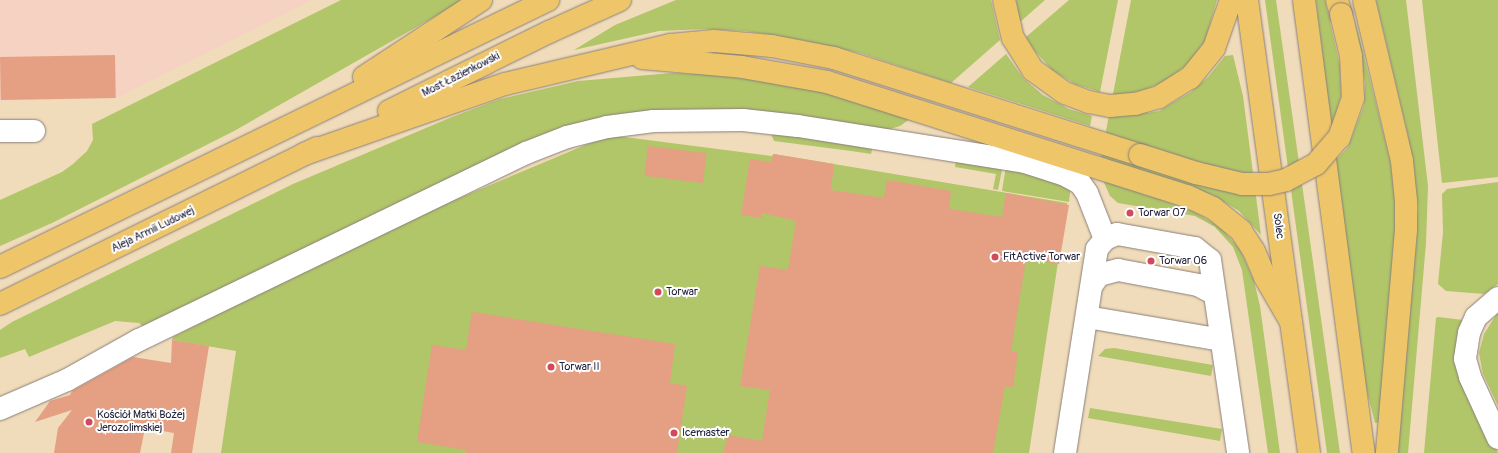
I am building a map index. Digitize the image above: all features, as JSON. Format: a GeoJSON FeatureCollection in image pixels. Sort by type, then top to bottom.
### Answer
{"type":"FeatureCollection","features":[{"type":"Feature","properties":{"kind":"main road"},"geometry":{"type":"LineString","coordinates":[[305,120],[481,0]]}},
{"type":"Feature","properties":{"kind":"main road"},"geometry":{"type":"LineString","coordinates":[[0,267],[305,120],[548,0]]}},
{"type":"Feature","properties":{"kind":"main road","name":"Most Łazienkowski"},"geometry":{"type":"LineString","coordinates":[[304,154],[549,32],[620,0]]}},
{"type":"Feature","properties":{"kind":"main road"},"geometry":{"type":"LineString","coordinates":[[1004,0],[1008,24],[1016,46],[1033,70],[1053,87],[1077,99],[1098,104],[1121,106],[1145,102],[1181,85],[1207,60],[1221,35],[1231,0]]}},
{"type":"Feature","properties":{"kind":"main road","name":"Solec"},"geometry":{"type":"LineString","coordinates":[[1247,0],[1309,453]]}},
{"type":"Feature","properties":{"kind":"main road"},"geometry":{"type":"LineString","coordinates":[[1304,0],[1364,453]]}},
{"type":"Feature","properties":{"kind":"main road"},"geometry":{"type":"LineString","coordinates":[[1364,0],[1402,161],[1406,230],[1387,453]]}},
{"type":"Feature","properties":{"kind":"main road"},"geometry":{"type":"LineString","coordinates":[[304,154],[505,84],[670,45],[736,42],[803,51],[880,72],[1196,173],[1242,184],[1269,184],[1292,178],[1316,164],[1331,149],[1345,124],[1354,84],[1351,56],[1339,7]]}},
{"type":"Feature","properties":{"kind":"main road"},"geometry":{"type":"LineString","coordinates":[[623,57],[768,71],[827,82],[1118,173],[1200,201],[1232,222],[1254,251],[1265,277],[1291,322]]}},
{"type":"Feature","properties":{"kind":"main road","name":"Aleja Armii Ludowej"},"geometry":{"type":"LineString","coordinates":[[0,304],[304,154]]}},
{"type":"Feature","properties":{"kind":"street"},"geometry":{"type":"LineString","coordinates":[[0,409],[67,380],[139,340],[526,152],[567,137],[607,127],[654,120],[743,120],[798,126],[1025,162],[1063,174],[1080,183],[1087,193],[1105,239]]}},
{"type":"Feature","properties":{"kind":"street"},"geometry":{"type":"LineString","coordinates":[[0,131],[34,130]]}},
{"type":"Feature","properties":{"kind":"street"},"geometry":{"type":"LineString","coordinates":[[1065,453],[1097,249],[1105,239],[1123,235],[1200,250],[1211,264],[1238,453]]}},
{"type":"Feature","properties":{"kind":"street"},"geometry":{"type":"LineString","coordinates":[[1092,285],[1105,272],[1118,270],[1198,285],[1215,294]]}},
{"type":"Feature","properties":{"kind":"street"},"geometry":{"type":"LineString","coordinates":[[1498,298],[1476,317],[1469,333],[1465,359],[1470,377],[1498,438]]}},
{"type":"Feature","properties":{"kind":"street"},"geometry":{"type":"LineString","coordinates":[[1087,317],[1221,340]]}},
{"type":"Feature","properties":{"kind":"shaded area"},"geometry":{"type":"Polygon","coordinates":[[[0,0],[312,0],[116,98],[0,101],[0,0]]]}},
{"type":"Feature","properties":{"kind":"green space"},"geometry":{"type":"Polygon","coordinates":[[[341,0],[464,0],[234,131],[52,223],[0,246],[0,200],[62,172],[73,164],[87,151],[93,140],[92,124],[341,0]]]}},
{"type":"Feature","properties":{"kind":"green space"},"geometry":{"type":"Polygon","coordinates":[[[676,0],[991,0],[1000,40],[951,83],[860,53],[806,41],[745,31],[705,29],[659,31],[574,50],[615,25],[676,0]]]}},
{"type":"Feature","properties":{"kind":"green space"},"geometry":{"type":"Polygon","coordinates":[[[1016,0],[1045,0],[1020,22],[1016,0]]]}},
{"type":"Feature","properties":{"kind":"green space"},"geometry":{"type":"Polygon","coordinates":[[[1069,0],[1118,0],[1100,92],[1075,84],[1052,70],[1034,50],[1026,37],[1069,0]]]}},
{"type":"Feature","properties":{"kind":"green space"},"geometry":{"type":"Polygon","coordinates":[[[1131,0],[1217,0],[1205,41],[1188,64],[1164,82],[1141,91],[1147,113],[1159,111],[1191,92],[1208,77],[1225,56],[1233,55],[1243,96],[1261,235],[1239,211],[1213,195],[1101,157],[1131,0]]]}},
{"type":"Feature","properties":{"kind":"green space"},"geometry":{"type":"Polygon","coordinates":[[[1265,0],[1276,0],[1340,453],[1327,453],[1265,0]]]}},
{"type":"Feature","properties":{"kind":"green space"},"geometry":{"type":"Polygon","coordinates":[[[1316,0],[1325,0],[1340,65],[1341,96],[1331,129],[1316,0]]]}},
{"type":"Feature","properties":{"kind":"green space"},"geometry":{"type":"Polygon","coordinates":[[[1376,0],[1406,0],[1428,186],[1426,243],[1408,453],[1398,453],[1418,207],[1408,136],[1376,0]]]}},
{"type":"Feature","properties":{"kind":"green space"},"geometry":{"type":"Polygon","coordinates":[[[1422,0],[1498,0],[1498,177],[1442,183],[1422,0]]]}},
{"type":"Feature","properties":{"kind":"green space"},"geometry":{"type":"Polygon","coordinates":[[[1354,16],[1391,164],[1395,201],[1395,228],[1380,414],[1379,422],[1375,423],[1365,384],[1334,162],[1348,147],[1364,105],[1365,83],[1354,16]]]}},
{"type":"Feature","properties":{"kind":"green space"},"geometry":{"type":"Polygon","coordinates":[[[1006,54],[1024,79],[1043,95],[1069,109],[1092,116],[1090,126],[968,87],[1006,54]]]}},
{"type":"Feature","properties":{"kind":"green space"},"geometry":{"type":"Polygon","coordinates":[[[672,73],[726,75],[817,90],[910,119],[900,126],[887,130],[607,118],[146,329],[139,323],[115,321],[29,357],[25,349],[0,358],[0,330],[12,322],[293,184],[452,117],[500,99],[578,81],[672,73]]]}},
{"type":"Feature","properties":{"kind":"green space"},"geometry":{"type":"Polygon","coordinates":[[[771,134],[873,145],[871,154],[774,141],[771,134]]]}},
{"type":"Feature","properties":{"kind":"green space","name":"Torwar"},"geometry":{"type":"Polygon","coordinates":[[[609,135],[772,156],[774,154],[1067,203],[1029,453],[221,453],[236,351],[172,340],[173,337],[379,232],[609,135]]]}},
{"type":"Feature","properties":{"kind":"green space"},"geometry":{"type":"Polygon","coordinates":[[[956,158],[1003,165],[998,190],[993,189],[996,174],[955,167],[956,158]]]}},
{"type":"Feature","properties":{"kind":"green space"},"geometry":{"type":"Polygon","coordinates":[[[1006,166],[1071,184],[1069,202],[1002,191],[1006,166]]]}},
{"type":"Feature","properties":{"kind":"green space"},"geometry":{"type":"Polygon","coordinates":[[[1102,178],[1195,212],[1220,227],[1240,249],[1254,281],[1260,306],[1280,453],[1268,453],[1242,270],[1233,247],[1215,227],[1195,216],[1118,203],[1110,196],[1102,178]]]}},
{"type":"Feature","properties":{"kind":"green space"},"geometry":{"type":"Polygon","coordinates":[[[1498,182],[1498,284],[1484,294],[1446,291],[1438,284],[1443,232],[1442,194],[1447,189],[1498,182]]]}},
{"type":"Feature","properties":{"kind":"green space"},"geometry":{"type":"Polygon","coordinates":[[[1498,312],[1498,406],[1483,374],[1479,353],[1484,334],[1498,312]]]}},
{"type":"Feature","properties":{"kind":"green space"},"geometry":{"type":"Polygon","coordinates":[[[1436,318],[1463,320],[1462,371],[1498,453],[1424,453],[1436,318]]]}},
{"type":"Feature","properties":{"kind":"green space"},"geometry":{"type":"Polygon","coordinates":[[[1114,348],[1213,365],[1211,376],[1098,356],[1105,349],[1114,348]]]}},
{"type":"Feature","properties":{"kind":"green space"},"geometry":{"type":"Polygon","coordinates":[[[1090,408],[1222,429],[1220,441],[1088,418],[1090,408]]]}},
{"type":"Feature","properties":{"kind":"building"},"geometry":{"type":"Polygon","coordinates":[[[115,55],[116,98],[1,100],[0,57],[115,55]]]}},
{"type":"Feature","properties":{"kind":"building"},"geometry":{"type":"Polygon","coordinates":[[[648,146],[707,153],[703,183],[644,176],[648,146]]]}},
{"type":"Feature","properties":{"kind":"building"},"geometry":{"type":"Polygon","coordinates":[[[773,154],[834,164],[831,190],[884,198],[887,180],[951,191],[949,209],[1002,217],[1006,193],[1069,205],[1059,264],[1026,259],[1011,351],[1018,352],[1013,387],[1005,386],[993,453],[723,453],[728,435],[762,441],[770,390],[740,386],[760,266],[788,270],[796,221],[762,213],[762,218],[741,215],[750,159],[771,162],[773,154]]]}},
{"type":"Feature","properties":{"kind":"building","name":"Torwar II"},"geometry":{"type":"Polygon","coordinates":[[[472,312],[675,344],[670,383],[687,386],[677,453],[465,453],[466,450],[417,442],[432,345],[466,350],[472,312]]]}},
{"type":"Feature","properties":{"kind":"building"},"geometry":{"type":"Polygon","coordinates":[[[172,340],[209,346],[192,453],[171,453],[174,433],[145,428],[140,453],[54,453],[58,428],[72,410],[35,422],[50,401],[70,395],[72,391],[133,357],[171,363],[172,340]]]}},
{"type":"Feature","properties":{"kind":"place","name":"Torwar 07"},"geometry":{"type":"Point","coordinates":[1130,213]}},
{"type":"Feature","properties":{"kind":"place","name":"FitActive Torwar"},"geometry":{"type":"Point","coordinates":[995,257]}},
{"type":"Feature","properties":{"kind":"place","name":"Torwar 06"},"geometry":{"type":"Point","coordinates":[1151,261]}},
{"type":"Feature","properties":{"kind":"place","name":"Torwar"},"geometry":{"type":"Point","coordinates":[658,292]}},
{"type":"Feature","properties":{"kind":"place","name":"Torwar II"},"geometry":{"type":"Point","coordinates":[551,367]}},
{"type":"Feature","properties":{"kind":"place","name":"Kościół Matki Bożej Jerozolimskiej"},"geometry":{"type":"Point","coordinates":[89,422]}},
{"type":"Feature","properties":{"kind":"place","name":"Icemaster"},"geometry":{"type":"Point","coordinates":[674,433]}}]}
